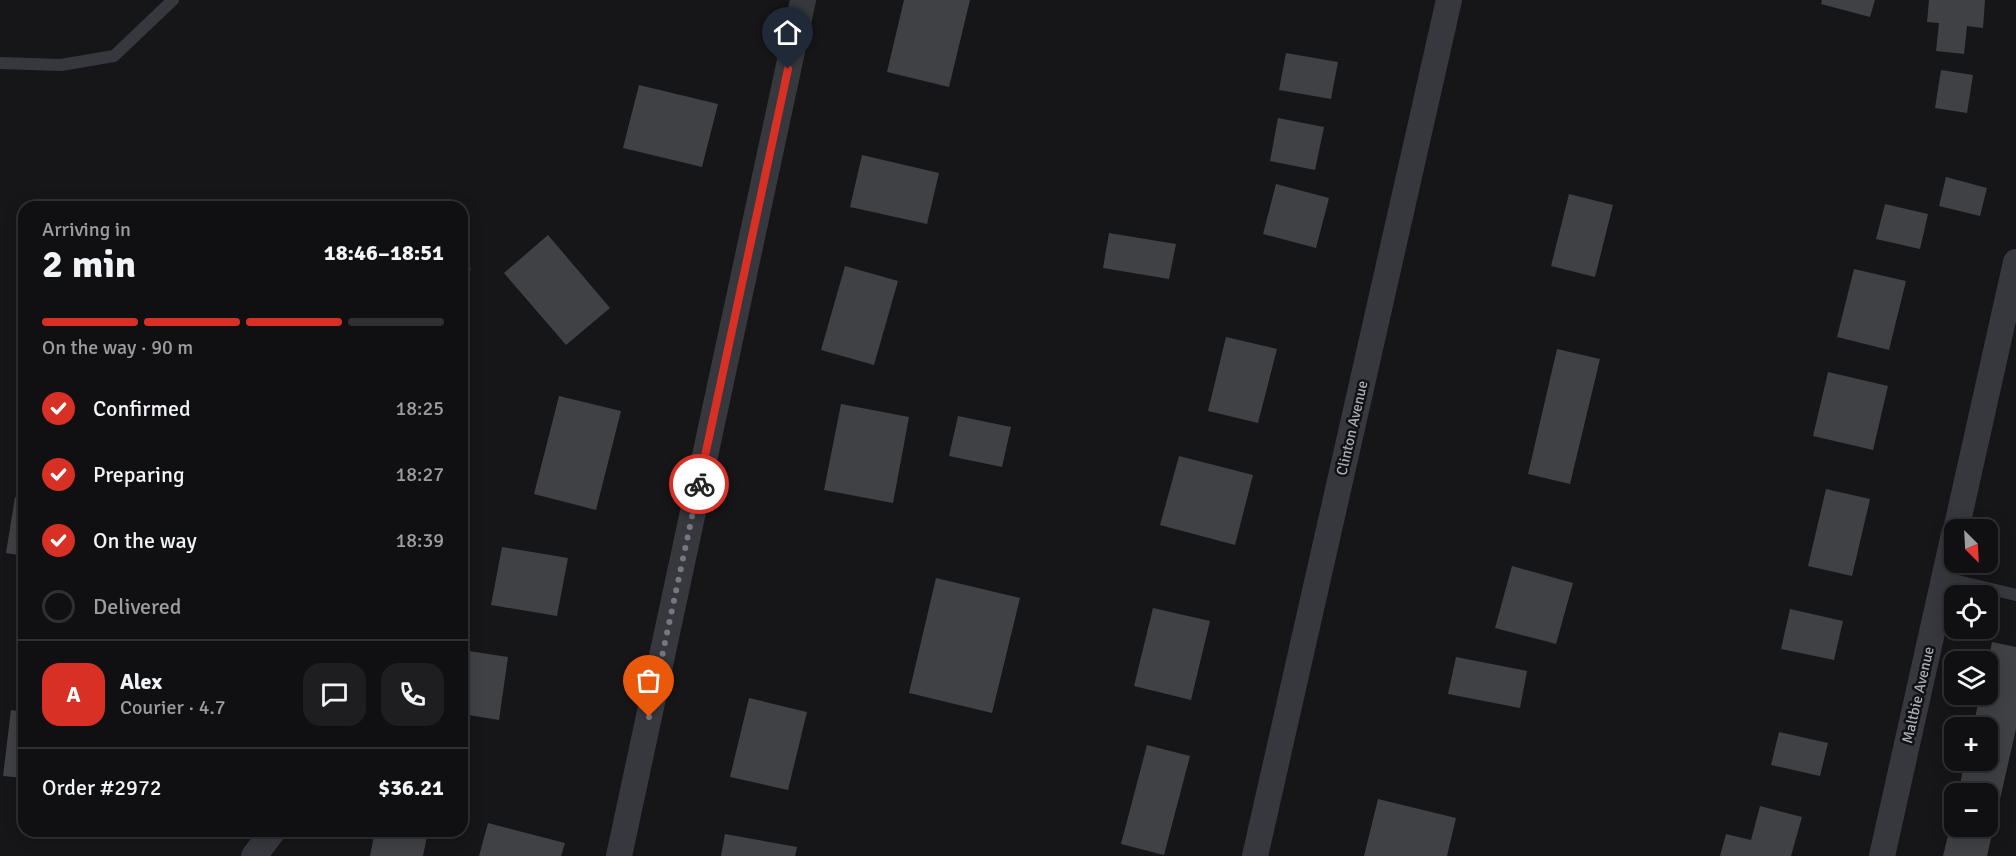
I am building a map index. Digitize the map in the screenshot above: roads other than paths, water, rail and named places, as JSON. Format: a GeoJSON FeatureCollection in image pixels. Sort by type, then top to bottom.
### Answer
{"type":"FeatureCollection","features":[{"type":"Feature","properties":{"kind":"street"},"geometry":{"type":"LineString","coordinates":[[620,856],[803,0]]}},
{"type":"Feature","properties":{"kind":"street","name":"Clinton Avenue"},"geometry":{"type":"LineString","coordinates":[[1255,856],[1449,0]]}},
{"type":"Feature","properties":{"kind":"street"},"geometry":{"type":"LineString","coordinates":[[1958,519],[2016,262]]}},
{"type":"Feature","properties":{"kind":"street","name":"Maltbie Avenue"},"geometry":{"type":"LineString","coordinates":[[1882,856],[1946,573]]}},
{"type":"Feature","properties":{"kind":"street"},"geometry":{"type":"LineString","coordinates":[[254,856],[268,837]]}},
{"type":"Feature","properties":{"kind":"lane"},"geometry":{"type":"LineString","coordinates":[[0,63],[61,65],[114,56],[173,0]]}},
{"type":"Feature","properties":{"kind":"lane"},"geometry":{"type":"LineString","coordinates":[[1945,578],[2016,595]]}}]}
